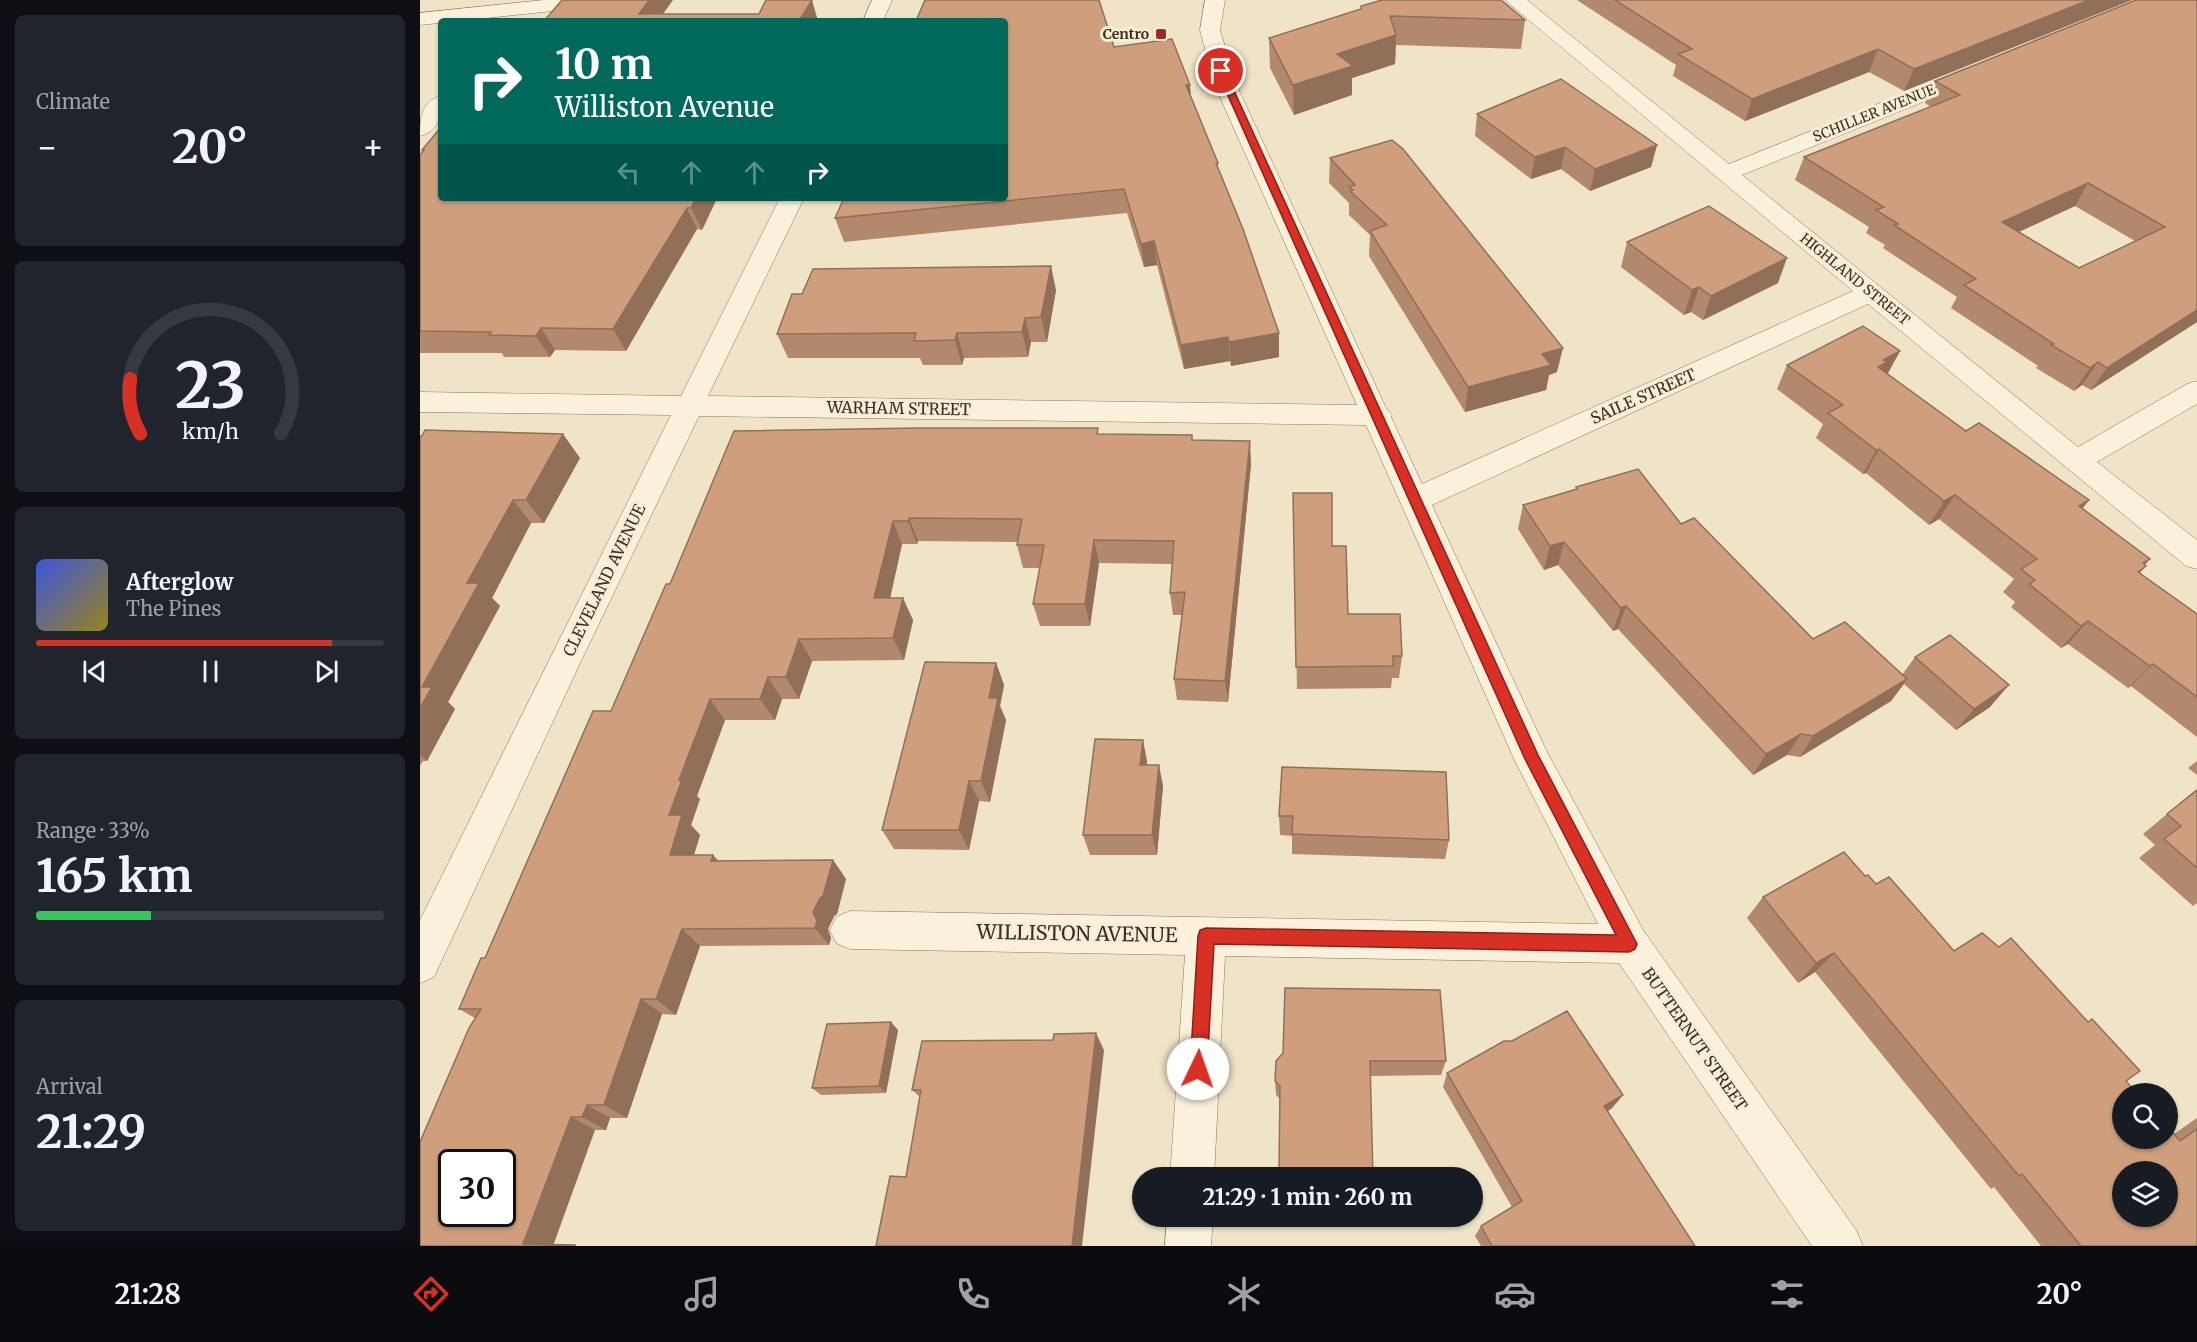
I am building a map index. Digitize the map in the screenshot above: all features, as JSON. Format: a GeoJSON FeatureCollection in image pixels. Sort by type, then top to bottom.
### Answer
{"type":"FeatureCollection","features":[{"type":"Feature","properties":{"kind":"street"},"geometry":{"type":"LineString","coordinates":[[443,18],[512,15],[600,0]]}},
{"type":"Feature","properties":{"kind":"street"},"geometry":{"type":"LineString","coordinates":[[874,18],[882,0]]}},
{"type":"Feature","properties":{"kind":"street","name":"BUTTERNUT STREET"},"geometry":{"type":"LineString","coordinates":[[1215,0],[1210,30],[1226,86],[1378,415],[1532,759],[1629,944],[1840,1246]]}},
{"type":"Feature","properties":{"kind":"street","name":"HIGHLAND STREET"},"geometry":{"type":"LineString","coordinates":[[1515,0],[2197,557]]}},
{"type":"Feature","properties":{"kind":"street"},"geometry":{"type":"LineString","coordinates":[[420,19],[438,18]]}},
{"type":"Feature","properties":{"kind":"street","name":"SCHILLER AVENUE"},"geometry":{"type":"LineString","coordinates":[[1726,173],[1990,67]]}},
{"type":"Feature","properties":{"kind":"street"},"geometry":{"type":"LineString","coordinates":[[420,129],[438,107]]}},
{"type":"Feature","properties":{"kind":"street","name":"CLEVELAND AVENUE"},"geometry":{"type":"LineString","coordinates":[[420,963],[565,659],[791,201]]}},
{"type":"Feature","properties":{"kind":"street","name":"SAILE STREET"},"geometry":{"type":"LineString","coordinates":[[1415,500],[1871,293]]}},
{"type":"Feature","properties":{"kind":"street"},"geometry":{"type":"LineString","coordinates":[[2076,460],[2197,391]]}},
{"type":"Feature","properties":{"kind":"street","name":"WARHAM STREET"},"geometry":{"type":"LineString","coordinates":[[420,402],[1378,415]]}},
{"type":"Feature","properties":{"kind":"street","name":"WILLISTON AVENUE"},"geometry":{"type":"LineString","coordinates":[[850,930],[1629,944]]}},
{"type":"Feature","properties":{"kind":"street"},"geometry":{"type":"LineString","coordinates":[[1193,1167],[1206,936]]}},
{"type":"Feature","properties":{"kind":"street"},"geometry":{"type":"LineString","coordinates":[[1188,1246],[1189,1227]]}},
{"type":"Feature","properties":{"kind":"building"},"geometry":{"type":"Polygon","coordinates":[[[562,0],[649,0],[639,14],[759,14],[766,0],[812,0],[801,18],[547,18],[562,0]]]}},
{"type":"Feature","properties":{"kind":"building"},"geometry":{"type":"Polygon","coordinates":[[[925,0],[1099,0],[1114,47],[1172,39],[1190,85],[1186,85],[1243,229],[1279,333],[1229,342],[1228,337],[1181,345],[1154,241],[1141,244],[1124,189],[1008,201],[1008,18],[917,18],[925,0]]]}},
{"type":"Feature","properties":{"kind":"building"},"geometry":{"type":"Polygon","coordinates":[[[1382,0],[1501,0],[1525,20],[1390,16],[1396,35],[1337,54],[1353,66],[1293,85],[1269,38],[1361,9],[1361,6],[1382,0]]]}},
{"type":"Feature","properties":{"kind":"building"},"geometry":{"type":"Polygon","coordinates":[[[1615,0],[2089,0],[1914,69],[1878,49],[1752,99],[1678,54],[1692,49],[1615,0]]]}},
{"type":"Feature","properties":{"kind":"building"},"geometry":{"type":"Polygon","coordinates":[[[2136,0],[2197,0],[2197,310],[2107,368],[2098,362],[2090,368],[2051,345],[2054,344],[1964,285],[1976,279],[1894,225],[1898,224],[1876,210],[1884,207],[1804,157],[1960,95],[1935,81],[2136,0]],[[2088,183],[2002,222],[2079,268],[2165,227],[2088,183]]]}},
{"type":"Feature","properties":{"kind":"building"},"geometry":{"type":"Polygon","coordinates":[[[1561,79],[1657,145],[1595,169],[1565,147],[1535,157],[1477,114],[1561,79]]]}},
{"type":"Feature","properties":{"kind":"building"},"geometry":{"type":"Polygon","coordinates":[[[438,131],[438,201],[694,201],[691,208],[687,208],[613,329],[541,328],[536,336],[489,335],[491,332],[420,331],[420,155],[424,150],[422,150],[438,131]]]}},
{"type":"Feature","properties":{"kind":"building"},"geometry":{"type":"Polygon","coordinates":[[[1392,140],[1403,149],[1563,348],[1542,354],[1551,365],[1468,387],[1370,231],[1387,225],[1350,191],[1353,190],[1349,187],[1355,185],[1330,158],[1392,140]]]}},
{"type":"Feature","properties":{"kind":"building"},"geometry":{"type":"Polygon","coordinates":[[[843,201],[1004,201],[835,218],[843,201]]]}},
{"type":"Feature","properties":{"kind":"building"},"geometry":{"type":"Polygon","coordinates":[[[1709,206],[1787,258],[1711,296],[1699,287],[1692,290],[1627,242],[1709,206]]]}},
{"type":"Feature","properties":{"kind":"building"},"geometry":{"type":"Polygon","coordinates":[[[1051,266],[1041,317],[1025,318],[1022,332],[957,333],[955,340],[914,341],[916,333],[777,334],[792,294],[802,294],[813,269],[1051,266]]]}},
{"type":"Feature","properties":{"kind":"building"},"geometry":{"type":"Polygon","coordinates":[[[1863,326],[1900,351],[1883,360],[1887,362],[1878,367],[1966,431],[1979,423],[2089,500],[2079,506],[2150,559],[2143,563],[2146,566],[2138,572],[2197,614],[2197,697],[2153,664],[2150,666],[2088,621],[2081,626],[2029,584],[2035,580],[2021,569],[2037,559],[1955,495],[1944,501],[1879,449],[1876,450],[1828,413],[1843,405],[1787,365],[1863,326]]]}},
{"type":"Feature","properties":{"kind":"building"},"geometry":{"type":"Polygon","coordinates":[[[1098,428],[1097,434],[1192,435],[1192,440],[1250,441],[1225,681],[1174,679],[1185,592],[1170,593],[1174,541],[1094,540],[1085,604],[1033,604],[1044,545],[1017,545],[1022,519],[909,518],[908,521],[893,521],[874,598],[903,598],[893,638],[799,639],[786,677],[768,677],[760,699],[710,699],[679,780],[682,780],[669,815],[682,815],[670,855],[713,855],[711,861],[833,860],[823,896],[813,912],[817,921],[815,928],[682,929],[656,999],[641,999],[604,1105],[587,1105],[582,1117],[571,1117],[523,1244],[575,1246],[420,1246],[420,1142],[469,1028],[481,1009],[459,1009],[481,958],[485,958],[593,711],[611,711],[666,584],[670,584],[734,431],[1098,428]]]}},
{"type":"Feature","properties":{"kind":"building"},"geometry":{"type":"Polygon","coordinates":[[[425,430],[563,434],[526,500],[513,500],[467,583],[479,583],[422,687],[432,687],[420,708],[420,436],[425,430]]]}},
{"type":"Feature","properties":{"kind":"building"},"geometry":{"type":"Polygon","coordinates":[[[1638,469],[1681,524],[1694,518],[1813,639],[1845,622],[1907,679],[1813,736],[1801,734],[1766,754],[1626,606],[1621,608],[1564,542],[1550,546],[1523,505],[1638,469]]]}},
{"type":"Feature","properties":{"kind":"building"},"geometry":{"type":"Polygon","coordinates":[[[1293,493],[1332,493],[1332,546],[1346,546],[1348,614],[1400,614],[1402,656],[1393,656],[1393,666],[1296,667],[1293,493]]]}},
{"type":"Feature","properties":{"kind":"building"},"geometry":{"type":"Polygon","coordinates":[[[1950,635],[2009,685],[1974,709],[1915,657],[1950,635]]]}},
{"type":"Feature","properties":{"kind":"building"},"geometry":{"type":"Polygon","coordinates":[[[925,662],[996,663],[989,698],[998,698],[981,781],[969,781],[959,830],[882,830],[925,662]]]}},
{"type":"Feature","properties":{"kind":"building"},"geometry":{"type":"Polygon","coordinates":[[[1095,739],[1143,740],[1140,765],[1159,765],[1152,835],[1083,835],[1095,739]]]}},
{"type":"Feature","properties":{"kind":"building"},"geometry":{"type":"Polygon","coordinates":[[[1282,767],[1446,772],[1449,840],[1292,834],[1293,816],[1279,816],[1282,767]]]}},
{"type":"Feature","properties":{"kind":"building"},"geometry":{"type":"Polygon","coordinates":[[[2197,790],[2197,868],[2164,839],[2181,826],[2167,814],[2197,790]]]}},
{"type":"Feature","properties":{"kind":"building"},"geometry":{"type":"Polygon","coordinates":[[[1844,852],[1865,876],[1868,875],[1876,884],[1889,877],[1954,951],[1982,933],[1999,947],[2011,938],[2088,1022],[2092,1019],[2140,1071],[2126,1081],[2128,1083],[2112,1083],[2112,1149],[2178,1149],[2178,1139],[2180,1141],[2197,1129],[2197,1246],[2081,1246],[2022,1174],[2019,1176],[1834,953],[1816,963],[1763,897],[1844,852]]]}},
{"type":"Feature","properties":{"kind":"building"},"geometry":{"type":"Polygon","coordinates":[[[1285,988],[1440,990],[1446,1061],[1370,1061],[1373,1167],[1279,1167],[1280,1086],[1275,1081],[1276,1061],[1283,1053],[1285,988]]]}},
{"type":"Feature","properties":{"kind":"building"},"geometry":{"type":"Polygon","coordinates":[[[1567,1011],[1623,1095],[1604,1106],[1695,1246],[1492,1246],[1482,1227],[1483,1225],[1522,1201],[1447,1073],[1504,1041],[1512,1041],[1567,1011]]]}},
{"type":"Feature","properties":{"kind":"building"},"geometry":{"type":"Polygon","coordinates":[[[891,1022],[879,1086],[812,1088],[827,1024],[891,1022]]]}},
{"type":"Feature","properties":{"kind":"building"},"geometry":{"type":"Polygon","coordinates":[[[1096,1033],[1072,1246],[876,1246],[890,1176],[906,1177],[921,1090],[912,1090],[922,1041],[1053,1040],[1054,1034],[1096,1033]]]}},
{"type":"Feature","properties":{"kind":"place","name":"Centro"},"geometry":{"type":"Point","coordinates":[1161,34]}},
{"type":"Feature","properties":{"kind":"route"},"geometry":{"type":"LineString","coordinates":[[1198,1069],[1206,936],[1629,944],[1532,759],[1221,71]]}}]}
